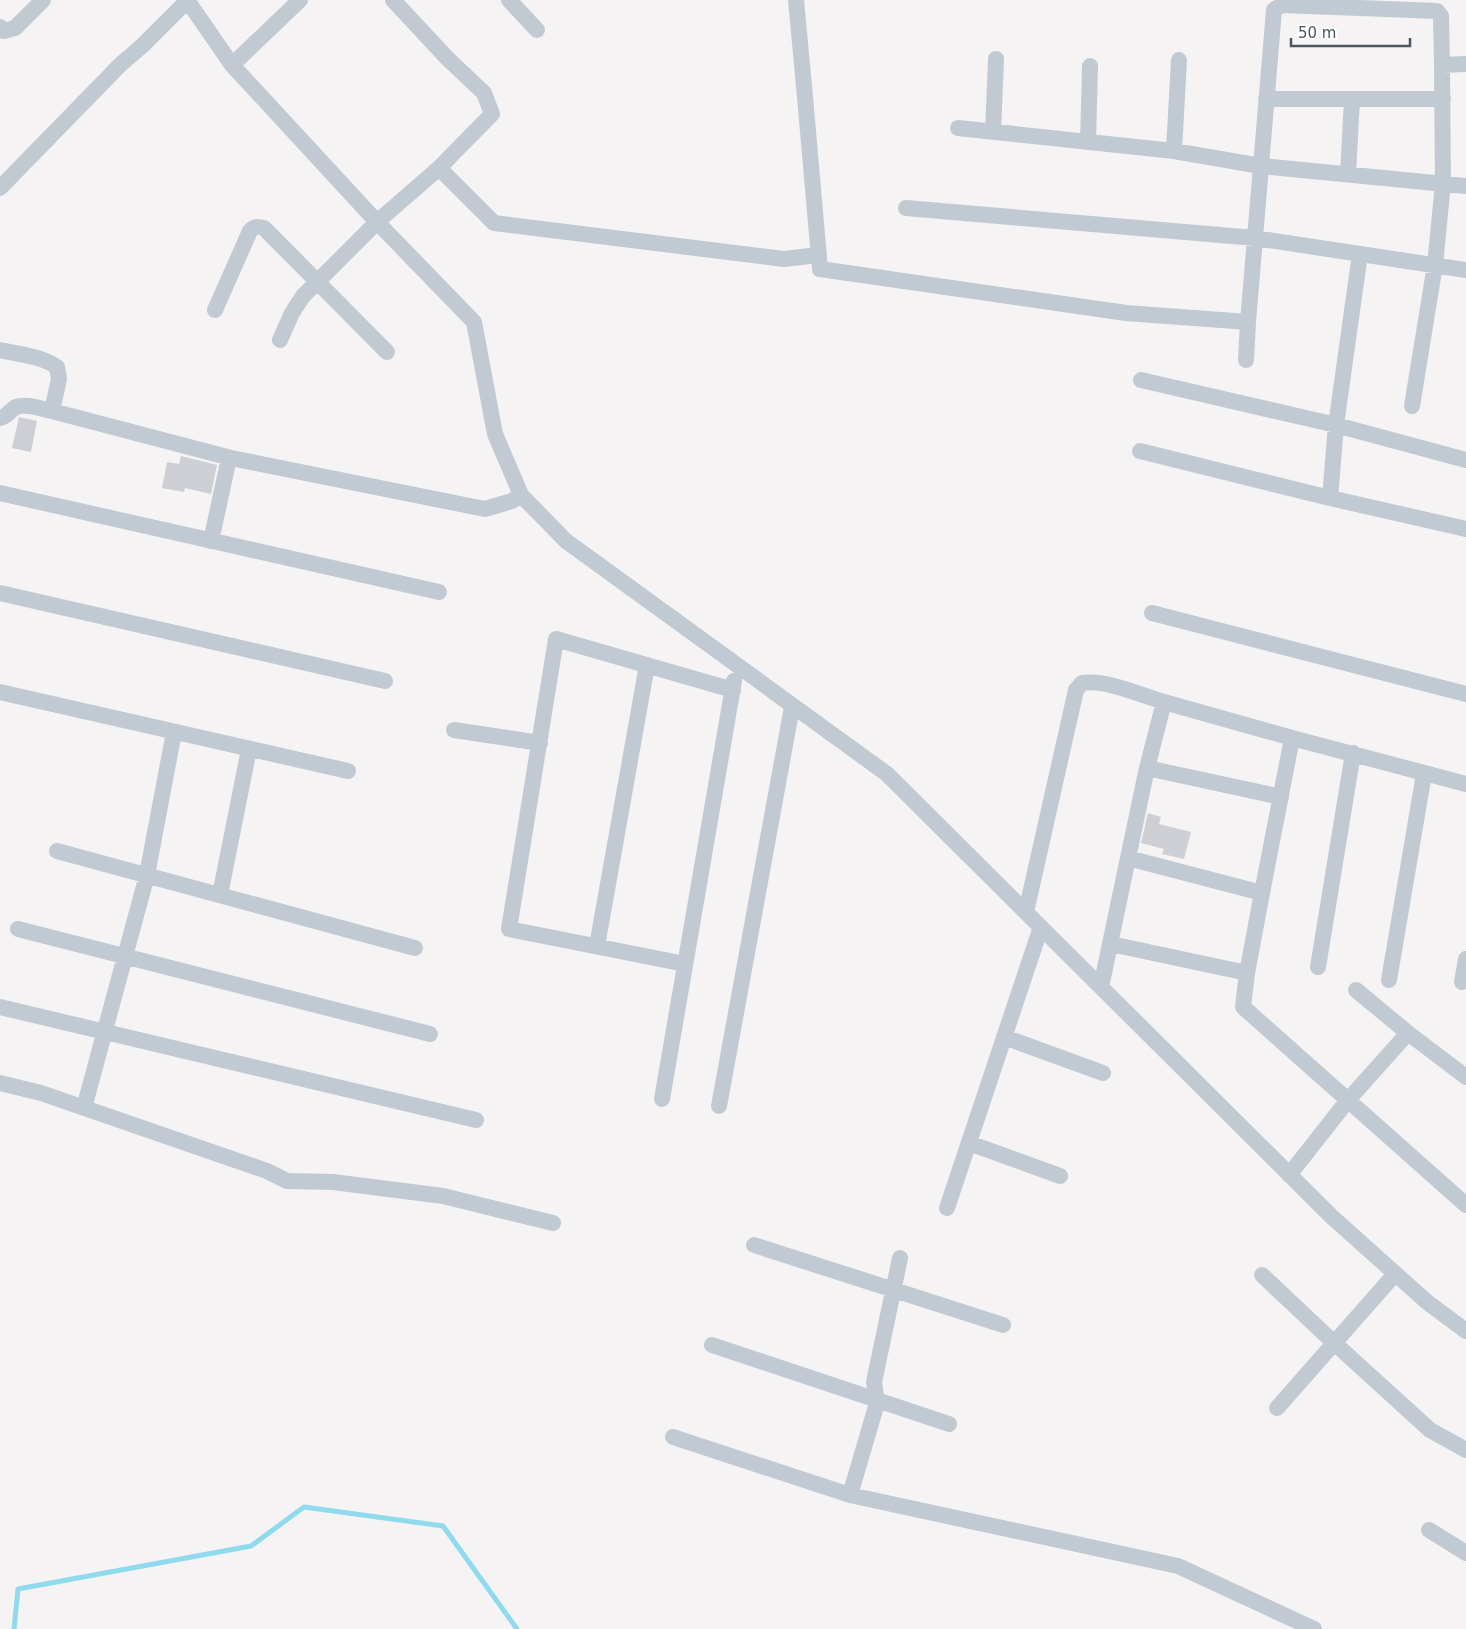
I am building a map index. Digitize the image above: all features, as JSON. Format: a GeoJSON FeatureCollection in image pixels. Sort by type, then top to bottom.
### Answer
{"type":"FeatureCollection","features":[{"type":"Feature","properties":{"kind":"street"},"geometry":{"type":"LineString","coordinates":[[0,27],[4,32],[15,28],[43,0]]}},
{"type":"Feature","properties":{"kind":"street"},"geometry":{"type":"LineString","coordinates":[[0,188],[121,64],[142,46],[187,0],[232,65],[377,222],[474,322],[495,434],[517,498],[566,541],[792,707],[887,774],[1331,1216],[1426,1302],[1466,1330]]}},
{"type":"Feature","properties":{"kind":"street"},"geometry":{"type":"LineString","coordinates":[[232,65],[300,0]]}},
{"type":"Feature","properties":{"kind":"street"},"geometry":{"type":"LineString","coordinates":[[280,340],[292,313],[303,296],[317,281],[377,222],[439,168],[492,114],[484,93],[447,58],[393,0]]}},
{"type":"Feature","properties":{"kind":"street"},"geometry":{"type":"LineString","coordinates":[[508,0],[537,30]]}},
{"type":"Feature","properties":{"kind":"street"},"geometry":{"type":"LineString","coordinates":[[796,0],[820,269],[1126,312],[1248,322]]}},
{"type":"Feature","properties":{"kind":"street"},"geometry":{"type":"LineString","coordinates":[[1246,360],[1260,166],[1274,10],[1282,5],[1437,11],[1441,16],[1443,184],[1435,265],[1412,406]]}},
{"type":"Feature","properties":{"kind":"street"},"geometry":{"type":"LineString","coordinates":[[993,132],[996,59]]}},
{"type":"Feature","properties":{"kind":"street"},"geometry":{"type":"LineString","coordinates":[[1174,151],[1179,60]]}},
{"type":"Feature","properties":{"kind":"street"},"geometry":{"type":"LineString","coordinates":[[1442,65],[1466,64]]}},
{"type":"Feature","properties":{"kind":"street"},"geometry":{"type":"LineString","coordinates":[[1088,142],[1090,66]]}},
{"type":"Feature","properties":{"kind":"street"},"geometry":{"type":"LineString","coordinates":[[1266,99],[1443,99]]}},
{"type":"Feature","properties":{"kind":"street"},"geometry":{"type":"LineString","coordinates":[[1348,174],[1352,99]]}},
{"type":"Feature","properties":{"kind":"street"},"geometry":{"type":"LineString","coordinates":[[958,128],[1174,151],[1260,166],[1466,186]]}},
{"type":"Feature","properties":{"kind":"street"},"geometry":{"type":"LineString","coordinates":[[439,168],[494,223],[784,258],[818,255]]}},
{"type":"Feature","properties":{"kind":"street"},"geometry":{"type":"LineString","coordinates":[[906,208],[1255,238],[1466,270]]}},
{"type":"Feature","properties":{"kind":"street"},"geometry":{"type":"LineString","coordinates":[[215,310],[250,231],[253,228],[264,228],[387,352]]}},
{"type":"Feature","properties":{"kind":"street"},"geometry":{"type":"LineString","coordinates":[[1330,498],[1336,425],[1360,254]]}},
{"type":"Feature","properties":{"kind":"street"},"geometry":{"type":"LineString","coordinates":[[0,350],[43,360],[57,366],[59,379],[52,411]]}},
{"type":"Feature","properties":{"kind":"street"},"geometry":{"type":"LineString","coordinates":[[1141,380],[1336,425],[1466,460]]}},
{"type":"Feature","properties":{"kind":"street"},"geometry":{"type":"LineString","coordinates":[[0,418],[4,417],[15,407],[23,406],[52,411],[229,458],[485,509],[494,508],[517,498]]}},
{"type":"Feature","properties":{"kind":"street"},"geometry":{"type":"LineString","coordinates":[[1140,451],[1466,529]]}},
{"type":"Feature","properties":{"kind":"street"},"geometry":{"type":"LineString","coordinates":[[211,541],[229,458]]}},
{"type":"Feature","properties":{"kind":"street"},"geometry":{"type":"LineString","coordinates":[[0,493],[439,592]]}},
{"type":"Feature","properties":{"kind":"street"},"geometry":{"type":"LineString","coordinates":[[0,593],[385,681]]}},
{"type":"Feature","properties":{"kind":"street"},"geometry":{"type":"LineString","coordinates":[[1152,613],[1466,694]]}},
{"type":"Feature","properties":{"kind":"street"},"geometry":{"type":"LineString","coordinates":[[685,964],[509,929],[556,639],[733,690]]}},
{"type":"Feature","properties":{"kind":"street"},"geometry":{"type":"LineString","coordinates":[[597,946],[647,665]]}},
{"type":"Feature","properties":{"kind":"street"},"geometry":{"type":"LineString","coordinates":[[662,1098],[737,666]]}},
{"type":"Feature","properties":{"kind":"street"},"geometry":{"type":"LineString","coordinates":[[1026,912],[1076,690],[1082,683],[1090,682],[1111,686],[1292,738],[1466,784]]}},
{"type":"Feature","properties":{"kind":"street"},"geometry":{"type":"LineString","coordinates":[[0,692],[348,771]]}},
{"type":"Feature","properties":{"kind":"street"},"geometry":{"type":"LineString","coordinates":[[1101,987],[1147,768],[1164,702]]}},
{"type":"Feature","properties":{"kind":"street"},"geometry":{"type":"LineString","coordinates":[[719,1106],[792,707]]}},
{"type":"Feature","properties":{"kind":"street"},"geometry":{"type":"LineString","coordinates":[[454,730],[540,743]]}},
{"type":"Feature","properties":{"kind":"street"},"geometry":{"type":"LineString","coordinates":[[84,1108],[147,875],[174,732]]}},
{"type":"Feature","properties":{"kind":"street"},"geometry":{"type":"LineString","coordinates":[[1292,738],[1247,973],[1244,1007],[1466,1205]]}},
{"type":"Feature","properties":{"kind":"street"},"geometry":{"type":"LineString","coordinates":[[220,895],[249,749]]}},
{"type":"Feature","properties":{"kind":"street"},"geometry":{"type":"LineString","coordinates":[[1318,967],[1353,754]]}},
{"type":"Feature","properties":{"kind":"street"},"geometry":{"type":"LineString","coordinates":[[1147,768],[1280,798]]}},
{"type":"Feature","properties":{"kind":"street"},"geometry":{"type":"LineString","coordinates":[[1389,980],[1424,774]]}},
{"type":"Feature","properties":{"kind":"street"},"geometry":{"type":"LineString","coordinates":[[57,851],[415,948]]}},
{"type":"Feature","properties":{"kind":"street"},"geometry":{"type":"LineString","coordinates":[[1128,858],[1262,893]]}},
{"type":"Feature","properties":{"kind":"street"},"geometry":{"type":"LineString","coordinates":[[947,1208],[1041,927]]}},
{"type":"Feature","properties":{"kind":"street"},"geometry":{"type":"LineString","coordinates":[[18,929],[430,1034]]}},
{"type":"Feature","properties":{"kind":"street"},"geometry":{"type":"LineString","coordinates":[[1111,944],[1247,973]]}},
{"type":"Feature","properties":{"kind":"street"},"geometry":{"type":"LineString","coordinates":[[1462,982],[1466,959]]}},
{"type":"Feature","properties":{"kind":"street"},"geometry":{"type":"LineString","coordinates":[[1356,990],[1466,1078]]}},
{"type":"Feature","properties":{"kind":"street"},"geometry":{"type":"LineString","coordinates":[[0,1006],[476,1120]]}},
{"type":"Feature","properties":{"kind":"street"},"geometry":{"type":"LineString","coordinates":[[1289,1175],[1348,1100],[1408,1033]]}},
{"type":"Feature","properties":{"kind":"street"},"geometry":{"type":"LineString","coordinates":[[1004,1037],[1103,1073]]}},
{"type":"Feature","properties":{"kind":"street"},"geometry":{"type":"LineString","coordinates":[[0,1083],[41,1093],[267,1171],[287,1181],[333,1182],[443,1196],[553,1223]]}},
{"type":"Feature","properties":{"kind":"street"},"geometry":{"type":"LineString","coordinates":[[968,1143],[1060,1176]]}},
{"type":"Feature","properties":{"kind":"street"},"geometry":{"type":"LineString","coordinates":[[754,1245],[1003,1325]]}},
{"type":"Feature","properties":{"kind":"street"},"geometry":{"type":"LineString","coordinates":[[850,1495],[877,1403],[874,1382],[900,1258]]}},
{"type":"Feature","properties":{"kind":"street"},"geometry":{"type":"LineString","coordinates":[[1262,1274],[1334,1343],[1430,1430],[1466,1450]]}},
{"type":"Feature","properties":{"kind":"street"},"geometry":{"type":"LineString","coordinates":[[1277,1408],[1395,1274]]}},
{"type":"Feature","properties":{"kind":"street"},"geometry":{"type":"LineString","coordinates":[[712,1345],[949,1424]]}},
{"type":"Feature","properties":{"kind":"street"},"geometry":{"type":"LineString","coordinates":[[673,1437],[850,1495],[1178,1566],[1314,1629]]}},
{"type":"Feature","properties":{"kind":"street"},"geometry":{"type":"LineString","coordinates":[[1429,1530],[1466,1553]]}},
{"type":"Feature","properties":{"kind":"building"},"geometry":{"type":"Polygon","coordinates":[[[19,417],[37,421],[31,452],[12,448],[19,417]]]}},
{"type":"Feature","properties":{"kind":"building"},"geometry":{"type":"Polygon","coordinates":[[[181,456],[217,465],[211,494],[185,488],[184,492],[162,488],[167,462],[179,464],[181,456]]]}},
{"type":"Feature","properties":{"kind":"building"},"geometry":{"type":"Polygon","coordinates":[[[1148,813],[1161,817],[1159,824],[1191,832],[1184,859],[1162,854],[1164,849],[1141,843],[1148,813]]]}},
{"type":"Feature","properties":{"kind":"waterway"},"geometry":{"type":"LineString","coordinates":[[14,1629],[18,1589],[251,1546],[304,1507],[443,1526],[517,1629]]}}]}
